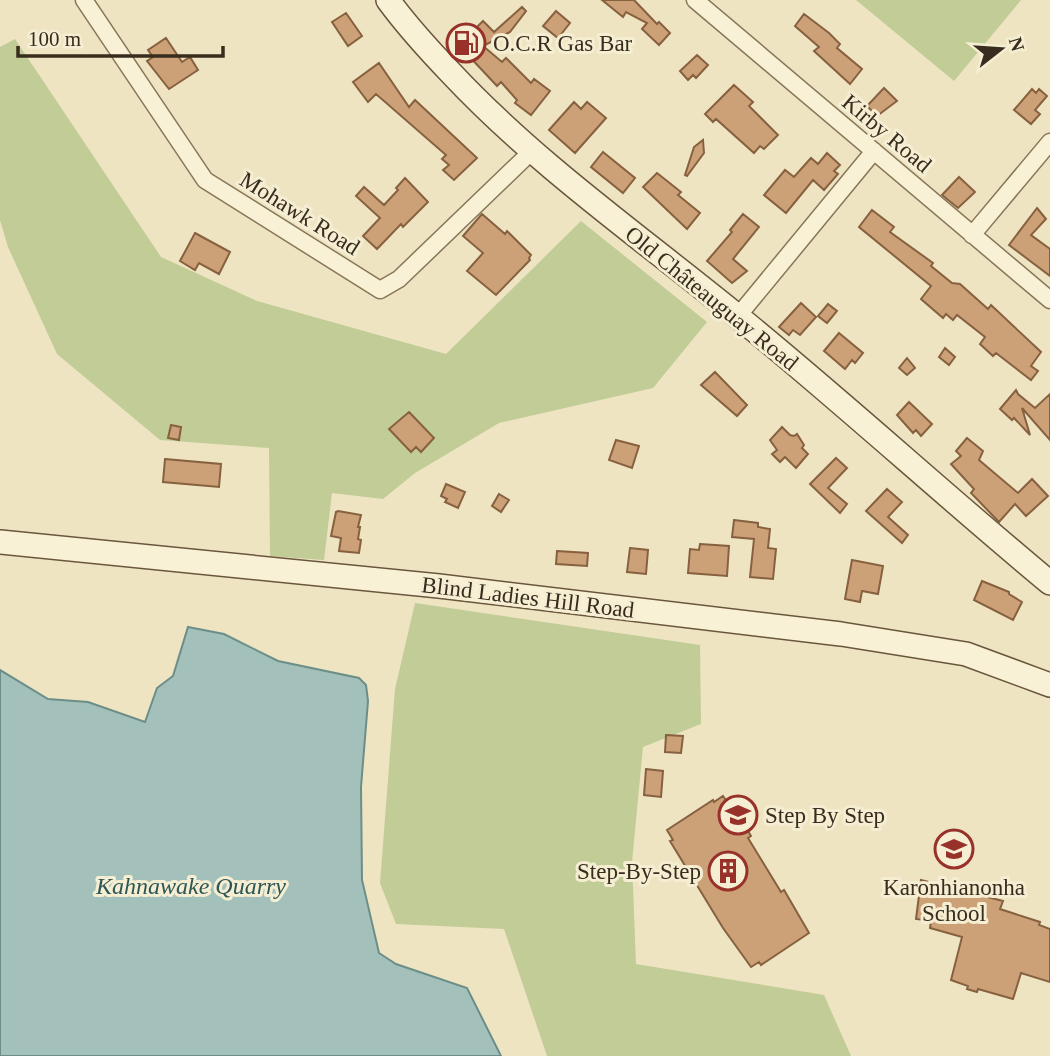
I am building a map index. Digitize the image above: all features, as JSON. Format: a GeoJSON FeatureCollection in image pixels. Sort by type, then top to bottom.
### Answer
{"type":"FeatureCollection","features":[{"type":"Feature","properties":{"kind":"street","name":"Mohawk Road"},"geometry":{"type":"LineString","coordinates":[[84,0],[205,180],[380,290],[399,279],[532,151]]}},
{"type":"Feature","properties":{"kind":"street","name":"Old Châteauguay Road"},"geometry":{"type":"LineString","coordinates":[[388,0],[406,25],[490,114],[532,151],[738,316],[1050,583]]}},
{"type":"Feature","properties":{"kind":"street","name":"Kirby Road"},"geometry":{"type":"LineString","coordinates":[[695,0],[1050,300]]}},
{"type":"Feature","properties":{"kind":"street"},"geometry":{"type":"LineString","coordinates":[[972,235],[1050,142]]}},
{"type":"Feature","properties":{"kind":"street"},"geometry":{"type":"LineString","coordinates":[[738,316],[874,151]]}},
{"type":"Feature","properties":{"kind":"street","name":"Blind Ladies Hill Road"},"geometry":{"type":"LineString","coordinates":[[0,542],[439,586],[841,634],[966,654],[1050,685]]}},
{"type":"Feature","properties":{"kind":"green space"},"geometry":{"type":"Polygon","coordinates":[[[856,0],[1021,0],[954,81],[856,0]]]}},
{"type":"Feature","properties":{"kind":"green space"},"geometry":{"type":"Polygon","coordinates":[[[15,39],[161,257],[257,301],[446,354],[581,221],[707,322],[653,388],[499,423],[415,473],[383,499],[332,493],[324,560],[270,556],[269,448],[160,440],[57,354],[8,247],[0,220],[0,47],[15,39]]]}},
{"type":"Feature","properties":{"kind":"green space"},"geometry":{"type":"Polygon","coordinates":[[[415,603],[700,645],[701,724],[643,747],[632,862],[636,964],[824,995],[851,1056],[547,1056],[504,929],[396,924],[380,883],[395,689],[415,603]]]}},
{"type":"Feature","properties":{"kind":"water","name":"Kahnawake Quarry"},"geometry":{"type":"Polygon","coordinates":[[[188,627],[224,634],[278,661],[359,678],[366,685],[368,701],[361,787],[362,880],[379,953],[396,964],[467,988],[501,1056],[0,1056],[0,670],[48,699],[88,702],[145,722],[157,688],[173,676],[188,627]]]}},
{"type":"Feature","properties":{"kind":"building"},"geometry":{"type":"Polygon","coordinates":[[[602,0],[634,0],[657,24],[659,22],[670,33],[659,45],[642,29],[647,23],[626,12],[623,17],[602,0]]]}},
{"type":"Feature","properties":{"kind":"building"},"geometry":{"type":"Polygon","coordinates":[[[522,7],[526,11],[510,32],[483,46],[502,62],[506,58],[531,83],[534,79],[550,91],[531,115],[515,103],[517,100],[501,82],[497,86],[466,53],[458,60],[448,49],[457,41],[460,44],[483,21],[494,32],[522,7]]]}},
{"type":"Feature","properties":{"kind":"building"},"geometry":{"type":"Polygon","coordinates":[[[556,11],[570,23],[558,38],[543,26],[556,11]]]}},
{"type":"Feature","properties":{"kind":"building"},"geometry":{"type":"Polygon","coordinates":[[[346,13],[362,36],[348,46],[332,22],[346,13]]]}},
{"type":"Feature","properties":{"kind":"building"},"geometry":{"type":"Polygon","coordinates":[[[804,14],[829,33],[840,44],[837,48],[862,69],[850,84],[814,51],[819,47],[795,26],[804,14]]]}},
{"type":"Feature","properties":{"kind":"building"},"geometry":{"type":"Polygon","coordinates":[[[166,38],[182,62],[190,57],[198,70],[169,89],[147,61],[153,57],[148,50],[166,38]]]}},
{"type":"Feature","properties":{"kind":"building"},"geometry":{"type":"Polygon","coordinates":[[[697,55],[708,65],[696,78],[693,75],[688,80],[680,71],[697,55]]]}},
{"type":"Feature","properties":{"kind":"building"},"geometry":{"type":"Polygon","coordinates":[[[379,63],[409,107],[415,100],[477,158],[454,180],[443,170],[449,165],[442,159],[446,155],[376,94],[368,102],[353,82],[379,63]]]}},
{"type":"Feature","properties":{"kind":"building"},"geometry":{"type":"Polygon","coordinates":[[[734,85],[753,102],[749,106],[778,135],[764,149],[760,146],[754,153],[716,119],[713,122],[705,114],[734,85]]]}},
{"type":"Feature","properties":{"kind":"building"},"geometry":{"type":"Polygon","coordinates":[[[884,88],[897,101],[877,116],[867,106],[884,88]]]}},
{"type":"Feature","properties":{"kind":"building"},"geometry":{"type":"Polygon","coordinates":[[[1032,89],[1036,93],[1039,89],[1047,96],[1035,110],[1040,114],[1031,124],[1014,110],[1032,89]]]}},
{"type":"Feature","properties":{"kind":"building"},"geometry":{"type":"Polygon","coordinates":[[[574,102],[581,109],[587,102],[606,118],[575,153],[549,130],[574,102]]]}},
{"type":"Feature","properties":{"kind":"building"},"geometry":{"type":"Polygon","coordinates":[[[703,140],[704,153],[687,176],[685,175],[694,147],[703,140]]]}},
{"type":"Feature","properties":{"kind":"building"},"geometry":{"type":"Polygon","coordinates":[[[603,152],[635,178],[623,193],[591,167],[603,152]]]}},
{"type":"Feature","properties":{"kind":"building"},"geometry":{"type":"Polygon","coordinates":[[[827,153],[840,165],[834,171],[838,174],[824,190],[813,180],[786,213],[764,195],[785,170],[794,177],[811,158],[818,164],[827,153]]]}},
{"type":"Feature","properties":{"kind":"building"},"geometry":{"type":"Polygon","coordinates":[[[657,173],[681,192],[678,195],[700,213],[687,229],[643,187],[657,173]]]}},
{"type":"Feature","properties":{"kind":"building"},"geometry":{"type":"Polygon","coordinates":[[[959,177],[975,192],[958,208],[942,195],[959,177]]]}},
{"type":"Feature","properties":{"kind":"building"},"geometry":{"type":"Polygon","coordinates":[[[405,178],[428,202],[403,227],[401,224],[377,249],[363,236],[380,218],[356,196],[364,187],[384,205],[405,178]]]}},
{"type":"Feature","properties":{"kind":"building"},"geometry":{"type":"Polygon","coordinates":[[[1037,208],[1046,219],[1031,235],[1050,249],[1050,276],[1009,245],[1037,208]]]}},
{"type":"Feature","properties":{"kind":"building"},"geometry":{"type":"Polygon","coordinates":[[[872,210],[894,227],[890,232],[933,263],[931,266],[952,283],[960,284],[988,309],[991,305],[1041,352],[1031,366],[1038,371],[1031,380],[996,353],[993,356],[980,344],[985,337],[957,315],[953,320],[946,314],[943,318],[921,299],[931,286],[859,227],[872,210]]]}},
{"type":"Feature","properties":{"kind":"building"},"geometry":{"type":"Polygon","coordinates":[[[482,214],[505,234],[507,231],[531,255],[530,260],[496,295],[467,271],[483,253],[463,236],[482,214]]]}},
{"type":"Feature","properties":{"kind":"building"},"geometry":{"type":"Polygon","coordinates":[[[743,214],[759,227],[733,259],[747,271],[732,283],[707,261],[732,232],[730,230],[743,214]]]}},
{"type":"Feature","properties":{"kind":"building"},"geometry":{"type":"Polygon","coordinates":[[[195,233],[230,252],[219,274],[199,263],[195,270],[180,261],[195,233]]]}},
{"type":"Feature","properties":{"kind":"building"},"geometry":{"type":"Polygon","coordinates":[[[801,303],[816,317],[800,335],[793,330],[789,335],[779,327],[801,303]]]}},
{"type":"Feature","properties":{"kind":"building"},"geometry":{"type":"Polygon","coordinates":[[[828,304],[837,311],[827,323],[818,316],[828,304]]]}},
{"type":"Feature","properties":{"kind":"building"},"geometry":{"type":"Polygon","coordinates":[[[839,333],[863,353],[855,363],[852,360],[845,369],[824,351],[839,333]]]}},
{"type":"Feature","properties":{"kind":"building"},"geometry":{"type":"Polygon","coordinates":[[[945,348],[955,357],[949,365],[939,357],[945,348]]]}},
{"type":"Feature","properties":{"kind":"building"},"geometry":{"type":"Polygon","coordinates":[[[907,358],[915,368],[907,375],[899,368],[907,358]]]}},
{"type":"Feature","properties":{"kind":"building"},"geometry":{"type":"Polygon","coordinates":[[[715,372],[747,405],[737,416],[701,385],[715,372]]]}},
{"type":"Feature","properties":{"kind":"building"},"geometry":{"type":"Polygon","coordinates":[[[1016,390],[1035,408],[1050,394],[1050,440],[1022,408],[1030,435],[1014,418],[1012,420],[1000,409],[1016,390]]]}},
{"type":"Feature","properties":{"kind":"building"},"geometry":{"type":"Polygon","coordinates":[[[909,402],[932,424],[921,436],[916,430],[913,433],[897,415],[909,402]]]}},
{"type":"Feature","properties":{"kind":"building"},"geometry":{"type":"Polygon","coordinates":[[[409,412],[434,438],[421,452],[416,447],[411,452],[389,429],[409,412]]]}},
{"type":"Feature","properties":{"kind":"building"},"geometry":{"type":"Polygon","coordinates":[[[171,425],[181,427],[179,440],[168,438],[171,425]]]}},
{"type":"Feature","properties":{"kind":"building"},"geometry":{"type":"Polygon","coordinates":[[[782,427],[790,435],[797,434],[804,445],[802,448],[808,454],[796,468],[785,457],[780,462],[772,454],[777,450],[770,440],[782,427]]]}},
{"type":"Feature","properties":{"kind":"building"},"geometry":{"type":"Polygon","coordinates":[[[967,438],[983,451],[979,460],[1018,493],[1032,479],[1048,496],[1026,516],[1015,504],[999,522],[971,493],[974,489],[951,464],[961,456],[956,451],[967,438]]]}},
{"type":"Feature","properties":{"kind":"building"},"geometry":{"type":"Polygon","coordinates":[[[616,440],[639,446],[632,468],[609,460],[616,440]]]}},
{"type":"Feature","properties":{"kind":"building"},"geometry":{"type":"Polygon","coordinates":[[[836,458],[847,468],[828,488],[847,504],[840,513],[810,484],[836,458]]]}},
{"type":"Feature","properties":{"kind":"building"},"geometry":{"type":"Polygon","coordinates":[[[165,459],[221,464],[219,487],[163,482],[165,459]]]}},
{"type":"Feature","properties":{"kind":"building"},"geometry":{"type":"Polygon","coordinates":[[[446,484],[465,492],[458,508],[445,502],[447,499],[441,496],[446,484]]]}},
{"type":"Feature","properties":{"kind":"building"},"geometry":{"type":"Polygon","coordinates":[[[887,489],[902,502],[888,517],[908,535],[902,543],[866,511],[887,489]]]}},
{"type":"Feature","properties":{"kind":"building"},"geometry":{"type":"Polygon","coordinates":[[[499,494],[509,500],[501,512],[492,506],[499,494]]]}},
{"type":"Feature","properties":{"kind":"building"},"geometry":{"type":"Polygon","coordinates":[[[338,511],[361,515],[358,527],[358,539],[361,540],[359,553],[339,551],[341,538],[331,536],[338,511]]]}},
{"type":"Feature","properties":{"kind":"building"},"geometry":{"type":"Polygon","coordinates":[[[734,520],[758,523],[758,527],[770,529],[768,548],[776,549],[773,579],[750,577],[754,539],[732,537],[734,520]]]}},
{"type":"Feature","properties":{"kind":"building"},"geometry":{"type":"Polygon","coordinates":[[[700,544],[729,546],[727,576],[688,573],[690,549],[699,550],[700,544]]]}},
{"type":"Feature","properties":{"kind":"building"},"geometry":{"type":"Polygon","coordinates":[[[630,548],[648,550],[646,574],[627,572],[630,548]]]}},
{"type":"Feature","properties":{"kind":"building"},"geometry":{"type":"Polygon","coordinates":[[[557,551],[588,553],[587,566],[556,564],[557,551]]]}},
{"type":"Feature","properties":{"kind":"building"},"geometry":{"type":"Polygon","coordinates":[[[852,560],[883,566],[878,594],[862,591],[860,602],[845,599],[852,560]]]}},
{"type":"Feature","properties":{"kind":"building"},"geometry":{"type":"Polygon","coordinates":[[[982,581],[1009,592],[1022,602],[1013,620],[974,600],[982,581]]]}},
{"type":"Feature","properties":{"kind":"building"},"geometry":{"type":"Polygon","coordinates":[[[666,735],[683,736],[681,753],[665,752],[666,735]]]}},
{"type":"Feature","properties":{"kind":"building"},"geometry":{"type":"Polygon","coordinates":[[[646,769],[663,771],[661,797],[644,795],[646,769]]]}},
{"type":"Feature","properties":{"kind":"building","name":"Step-By-Step"},"geometry":{"type":"Polygon","coordinates":[[[723,796],[729,805],[731,804],[751,836],[748,838],[781,892],[784,890],[809,933],[761,965],[759,962],[751,967],[723,928],[670,841],[673,840],[667,830],[723,796]]]}},
{"type":"Feature","properties":{"kind":"building","name":"Karonhianonha School"},"geometry":{"type":"Polygon","coordinates":[[[921,880],[1003,901],[1000,909],[1040,922],[1039,925],[1050,929],[1050,982],[1021,973],[1013,999],[978,989],[977,992],[967,989],[968,986],[951,980],[962,937],[930,928],[931,921],[916,919],[921,880]]]}},
{"type":"Feature","properties":{"kind":"place","name":"O.C.R Gas Bar"},"geometry":{"type":"Point","coordinates":[466,43]}},
{"type":"Feature","properties":{"kind":"place","name":"Step By Step"},"geometry":{"type":"Point","coordinates":[738,815]}},
{"type":"Feature","properties":{"kind":"place","name":"Karonhianonha School"},"geometry":{"type":"Point","coordinates":[954,849]}},
{"type":"Feature","properties":{"kind":"place","name":"Step-By-Step"},"geometry":{"type":"Point","coordinates":[728,871]}}]}
